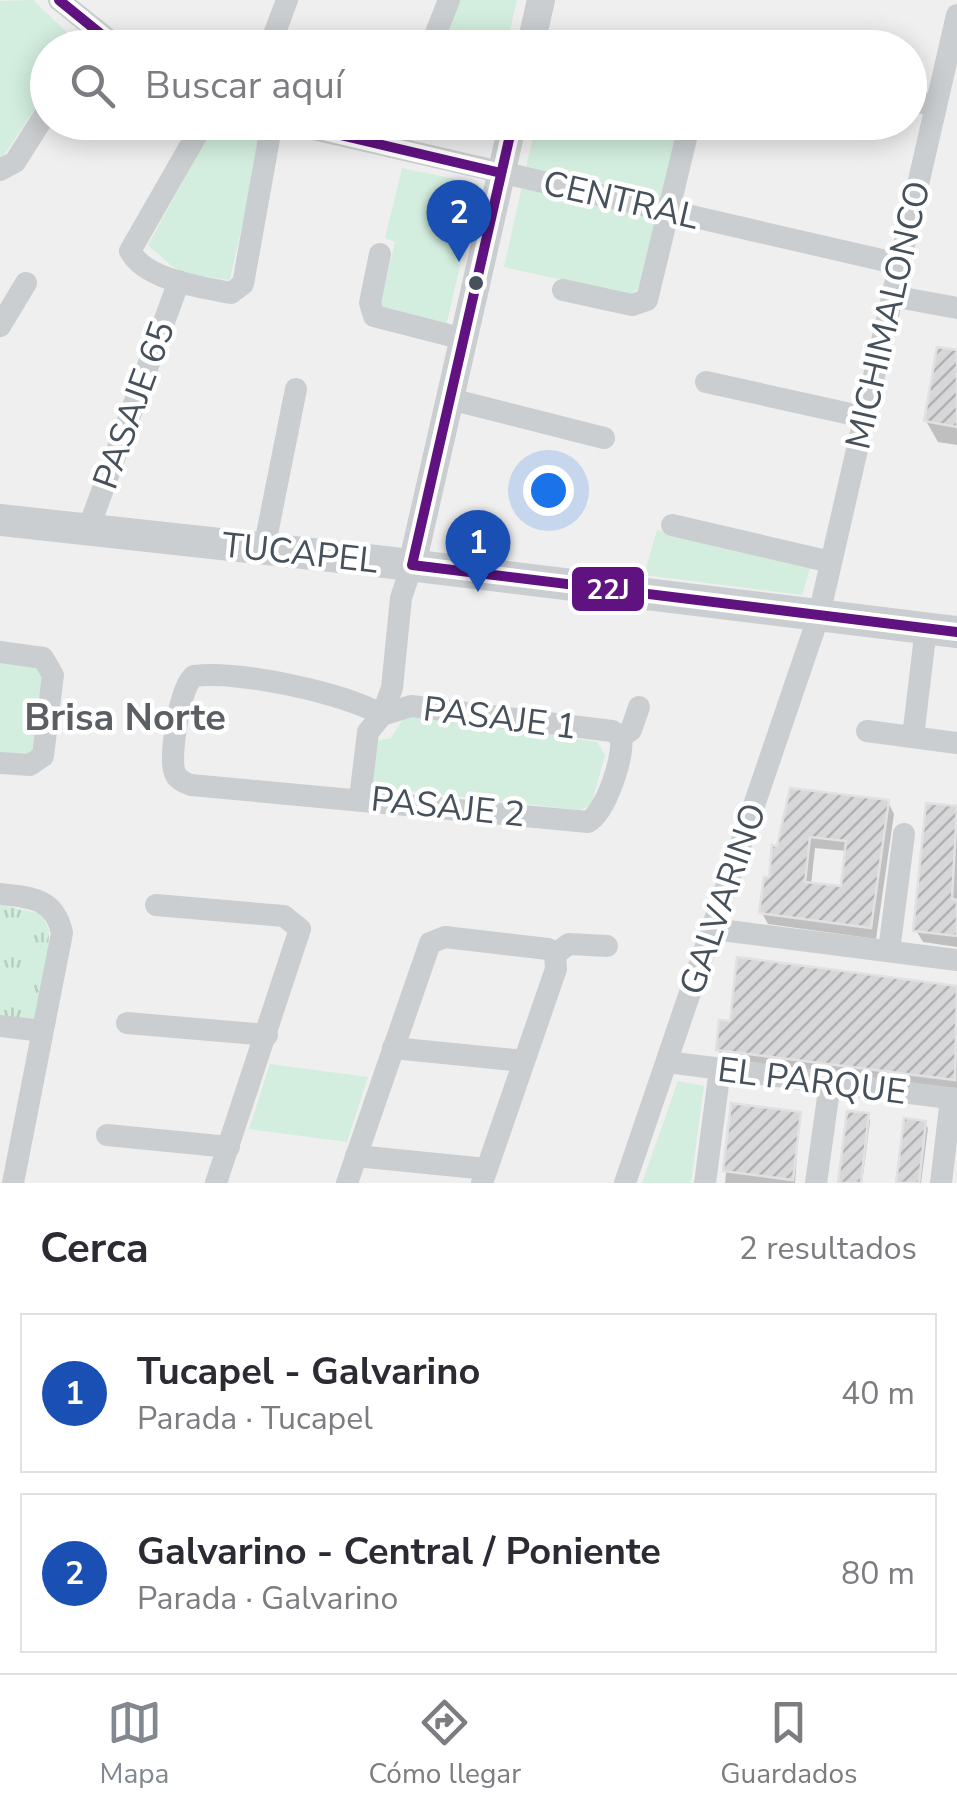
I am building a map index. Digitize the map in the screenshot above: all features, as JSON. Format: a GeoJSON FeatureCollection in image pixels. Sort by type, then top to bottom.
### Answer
{"type":"FeatureCollection","features":[{"type":"Feature","properties":{"kind":"main road","name":"TUCAPEL"},"geometry":{"type":"LineString","coordinates":[[0,520],[412,565],[941,630]]}},
{"type":"Feature","properties":{"kind":"street"},"geometry":{"type":"LineString","coordinates":[[276,30],[287,0]]}},
{"type":"Feature","properties":{"kind":"street"},"geometry":{"type":"LineString","coordinates":[[437,30],[449,0]]}},
{"type":"Feature","properties":{"kind":"street"},"geometry":{"type":"LineString","coordinates":[[534,30],[541,0]]}},
{"type":"Feature","properties":{"kind":"street"},"geometry":{"type":"LineString","coordinates":[[63,1],[84,30]]}},
{"type":"Feature","properties":{"kind":"street","name":"MICHIMALONCO"},"geometry":{"type":"LineString","coordinates":[[818,615],[957,15]]}},
{"type":"Feature","properties":{"kind":"street"},"geometry":{"type":"LineString","coordinates":[[927,104],[936,106]]}},
{"type":"Feature","properties":{"kind":"street"},"geometry":{"type":"LineString","coordinates":[[0,170],[15,162],[30,138]]}},
{"type":"Feature","properties":{"kind":"street"},"geometry":{"type":"LineString","coordinates":[[193,140],[130,245],[136,261],[180,281],[230,293],[241,289],[269,140]]}},
{"type":"Feature","properties":{"kind":"street","name":"CENTRAL"},"geometry":{"type":"LineString","coordinates":[[361,140],[900,264]]}},
{"type":"Feature","properties":{"kind":"street"},"geometry":{"type":"LineString","coordinates":[[391,147],[394,140]]}},
{"type":"Feature","properties":{"kind":"street"},"geometry":{"type":"LineString","coordinates":[[360,798],[368,732],[382,715],[392,688],[401,598],[412,565],[509,140]]}},
{"type":"Feature","properties":{"kind":"street"},"geometry":{"type":"LineString","coordinates":[[564,290],[632,305],[644,303],[650,296],[686,140]]}},
{"type":"Feature","properties":{"kind":"street"},"geometry":{"type":"LineString","coordinates":[[380,254],[370,303],[374,316],[464,339]]}},
{"type":"Feature","properties":{"kind":"street","name":"PASAJE 65"},"geometry":{"type":"LineString","coordinates":[[88,530],[180,281]]}},
{"type":"Feature","properties":{"kind":"street"},"geometry":{"type":"LineString","coordinates":[[0,326],[26,282]]}},
{"type":"Feature","properties":{"kind":"street"},"geometry":{"type":"LineString","coordinates":[[892,296],[957,308]]}},
{"type":"Feature","properties":{"kind":"street"},"geometry":{"type":"LineString","coordinates":[[706,382],[864,417]]}},
{"type":"Feature","properties":{"kind":"street"},"geometry":{"type":"LineString","coordinates":[[264,549],[296,388]]}},
{"type":"Feature","properties":{"kind":"street"},"geometry":{"type":"LineString","coordinates":[[450,399],[604,438]]}},
{"type":"Feature","properties":{"kind":"street"},"geometry":{"type":"LineString","coordinates":[[672,524],[831,562]]}},
{"type":"Feature","properties":{"kind":"street","name":"GALVARINO"},"geometry":{"type":"LineString","coordinates":[[626,1183],[818,615]]}},
{"type":"Feature","properties":{"kind":"street"},"geometry":{"type":"LineString","coordinates":[[914,737],[941,630]]}},
{"type":"Feature","properties":{"kind":"street"},"geometry":{"type":"LineString","coordinates":[[0,652],[43,658],[53,675],[43,756],[30,766],[0,762]]}},
{"type":"Feature","properties":{"kind":"street","name":"PASAJE 1"},"geometry":{"type":"LineString","coordinates":[[178,778],[174,764],[182,692],[194,676],[308,689],[363,704],[382,715],[411,706],[612,731],[621,737]]}},
{"type":"Feature","properties":{"kind":"street","name":"PASAJE 2"},"geometry":{"type":"LineString","coordinates":[[178,778],[192,785],[588,822],[600,811],[621,750],[621,737],[631,730],[639,707]]}},
{"type":"Feature","properties":{"kind":"street"},"geometry":{"type":"LineString","coordinates":[[867,731],[957,742]]}},
{"type":"Feature","properties":{"kind":"street"},"geometry":{"type":"LineString","coordinates":[[889,951],[904,834]]}},
{"type":"Feature","properties":{"kind":"street"},"geometry":{"type":"LineString","coordinates":[[0,894],[37,898],[52,908],[62,933],[42,1031],[10,1146],[13,1183]]}},
{"type":"Feature","properties":{"kind":"street"},"geometry":{"type":"LineString","coordinates":[[156,905],[284,916],[297,924],[299,941],[216,1183]]}},
{"type":"Feature","properties":{"kind":"street"},"geometry":{"type":"LineString","coordinates":[[713,929],[957,960]]}},
{"type":"Feature","properties":{"kind":"street"},"geometry":{"type":"LineString","coordinates":[[347,1183],[434,939],[543,948],[554,954]]}},
{"type":"Feature","properties":{"kind":"street"},"geometry":{"type":"LineString","coordinates":[[554,954],[570,944],[608,946]]}},
{"type":"Feature","properties":{"kind":"street"},"geometry":{"type":"LineString","coordinates":[[356,1156],[484,1176],[556,969],[554,954]]}},
{"type":"Feature","properties":{"kind":"street"},"geometry":{"type":"LineString","coordinates":[[126,1023],[267,1035]]}},
{"type":"Feature","properties":{"kind":"street"},"geometry":{"type":"LineString","coordinates":[[0,1026],[42,1031]]}},
{"type":"Feature","properties":{"kind":"street"},"geometry":{"type":"LineString","coordinates":[[393,1048],[524,1061]]}},
{"type":"Feature","properties":{"kind":"street","name":"EL PARQUE"},"geometry":{"type":"LineString","coordinates":[[667,1062],[954,1099]]}},
{"type":"Feature","properties":{"kind":"street"},"geometry":{"type":"LineString","coordinates":[[705,1183],[720,1069]]}},
{"type":"Feature","properties":{"kind":"street"},"geometry":{"type":"LineString","coordinates":[[816,1183],[830,1083]]}},
{"type":"Feature","properties":{"kind":"street"},"geometry":{"type":"LineString","coordinates":[[941,1183],[954,1099]]}},
{"type":"Feature","properties":{"kind":"street"},"geometry":{"type":"LineString","coordinates":[[106,1136],[228,1147]]}},
{"type":"Feature","properties":{"kind":"green space"},"geometry":{"type":"Polygon","coordinates":[[[33,0],[64,30],[30,30],[30,116],[0,161],[0,1],[33,0]]]}},
{"type":"Feature","properties":{"kind":"green space"},"geometry":{"type":"Polygon","coordinates":[[[460,0],[517,0],[510,30],[449,30],[460,0]]]}},
{"type":"Feature","properties":{"kind":"green space"},"geometry":{"type":"Polygon","coordinates":[[[206,140],[261,140],[230,280],[180,273],[148,245],[206,140]]]}},
{"type":"Feature","properties":{"kind":"green space"},"geometry":{"type":"Polygon","coordinates":[[[532,140],[677,140],[642,286],[629,295],[504,267],[532,140]]]}},
{"type":"Feature","properties":{"kind":"green space"},"geometry":{"type":"Polygon","coordinates":[[[402,168],[479,184],[446,326],[379,310],[395,242],[385,238],[402,168]]]}},
{"type":"Feature","properties":{"kind":"green space"},"geometry":{"type":"Polygon","coordinates":[[[657,530],[811,566],[802,595],[644,575],[657,530]]]}},
{"type":"Feature","properties":{"kind":"green space"},"geometry":{"type":"Polygon","coordinates":[[[0,660],[36,663],[44,675],[35,749],[26,758],[0,755],[0,660]]]}},
{"type":"Feature","properties":{"kind":"green space"},"geometry":{"type":"Polygon","coordinates":[[[407,713],[597,742],[605,755],[591,806],[579,810],[375,787],[369,778],[375,741],[391,738],[407,713]]]}},
{"type":"Feature","properties":{"kind":"green space"},"geometry":{"type":"Polygon","coordinates":[[[0,905],[42,914],[49,931],[34,1021],[0,1017],[0,905]]]}},
{"type":"Feature","properties":{"kind":"green space"},"geometry":{"type":"Polygon","coordinates":[[[270,1064],[368,1077],[347,1142],[249,1129],[270,1064]]]}},
{"type":"Feature","properties":{"kind":"green space"},"geometry":{"type":"Polygon","coordinates":[[[678,1081],[704,1086],[691,1183],[642,1183],[678,1081]]]}},
{"type":"Feature","properties":{"kind":"building"},"geometry":{"type":"Polygon","coordinates":[[[937,347],[957,350],[957,427],[924,421],[937,347]]]}},
{"type":"Feature","properties":{"kind":"building"},"geometry":{"type":"Polygon","coordinates":[[[790,788],[889,800],[871,928],[759,913],[764,877],[769,877],[772,845],[777,846],[790,788]],[[810,837],[805,882],[841,886],[846,841],[810,837]]]}},
{"type":"Feature","properties":{"kind":"building"},"geometry":{"type":"Polygon","coordinates":[[[926,803],[957,806],[952,899],[957,900],[957,936],[913,931],[926,803]]]}},
{"type":"Feature","properties":{"kind":"building"},"geometry":{"type":"Polygon","coordinates":[[[737,957],[957,986],[955,1080],[716,1050],[719,1020],[730,1021],[737,957]]]}},
{"type":"Feature","properties":{"kind":"building"},"geometry":{"type":"Polygon","coordinates":[[[731,1103],[801,1112],[793,1180],[723,1171],[731,1103]]]}},
{"type":"Feature","properties":{"kind":"building"},"geometry":{"type":"Polygon","coordinates":[[[847,1111],[869,1113],[861,1183],[838,1183],[847,1111]]]}},
{"type":"Feature","properties":{"kind":"building"},"geometry":{"type":"Polygon","coordinates":[[[904,1118],[926,1121],[919,1183],[896,1183],[904,1118]]]}},
{"type":"Feature","properties":{"kind":"transit line","name":"22J"},"geometry":{"type":"LineString","coordinates":[[59,0],[96,30]]}},
{"type":"Feature","properties":{"kind":"transit line","name":"22J"},"geometry":{"type":"LineString","coordinates":[[361,140],[501,173]]}},
{"type":"Feature","properties":{"kind":"transit line","name":"22J"},"geometry":{"type":"LineString","coordinates":[[509,140],[412,565],[957,632]]}},
{"type":"Feature","properties":{"kind":"place","name":"Galvarino - Central / Poniente"},"geometry":{"type":"Point","coordinates":[459,262]}},
{"type":"Feature","properties":{"kind":"place","name":"Tucapel - Galvarino"},"geometry":{"type":"Point","coordinates":[478,592]}},
{"type":"Feature","properties":{"kind":"district","name":"Brisa Norte"},"geometry":{"type":"Point","coordinates":[125,717]}}]}
